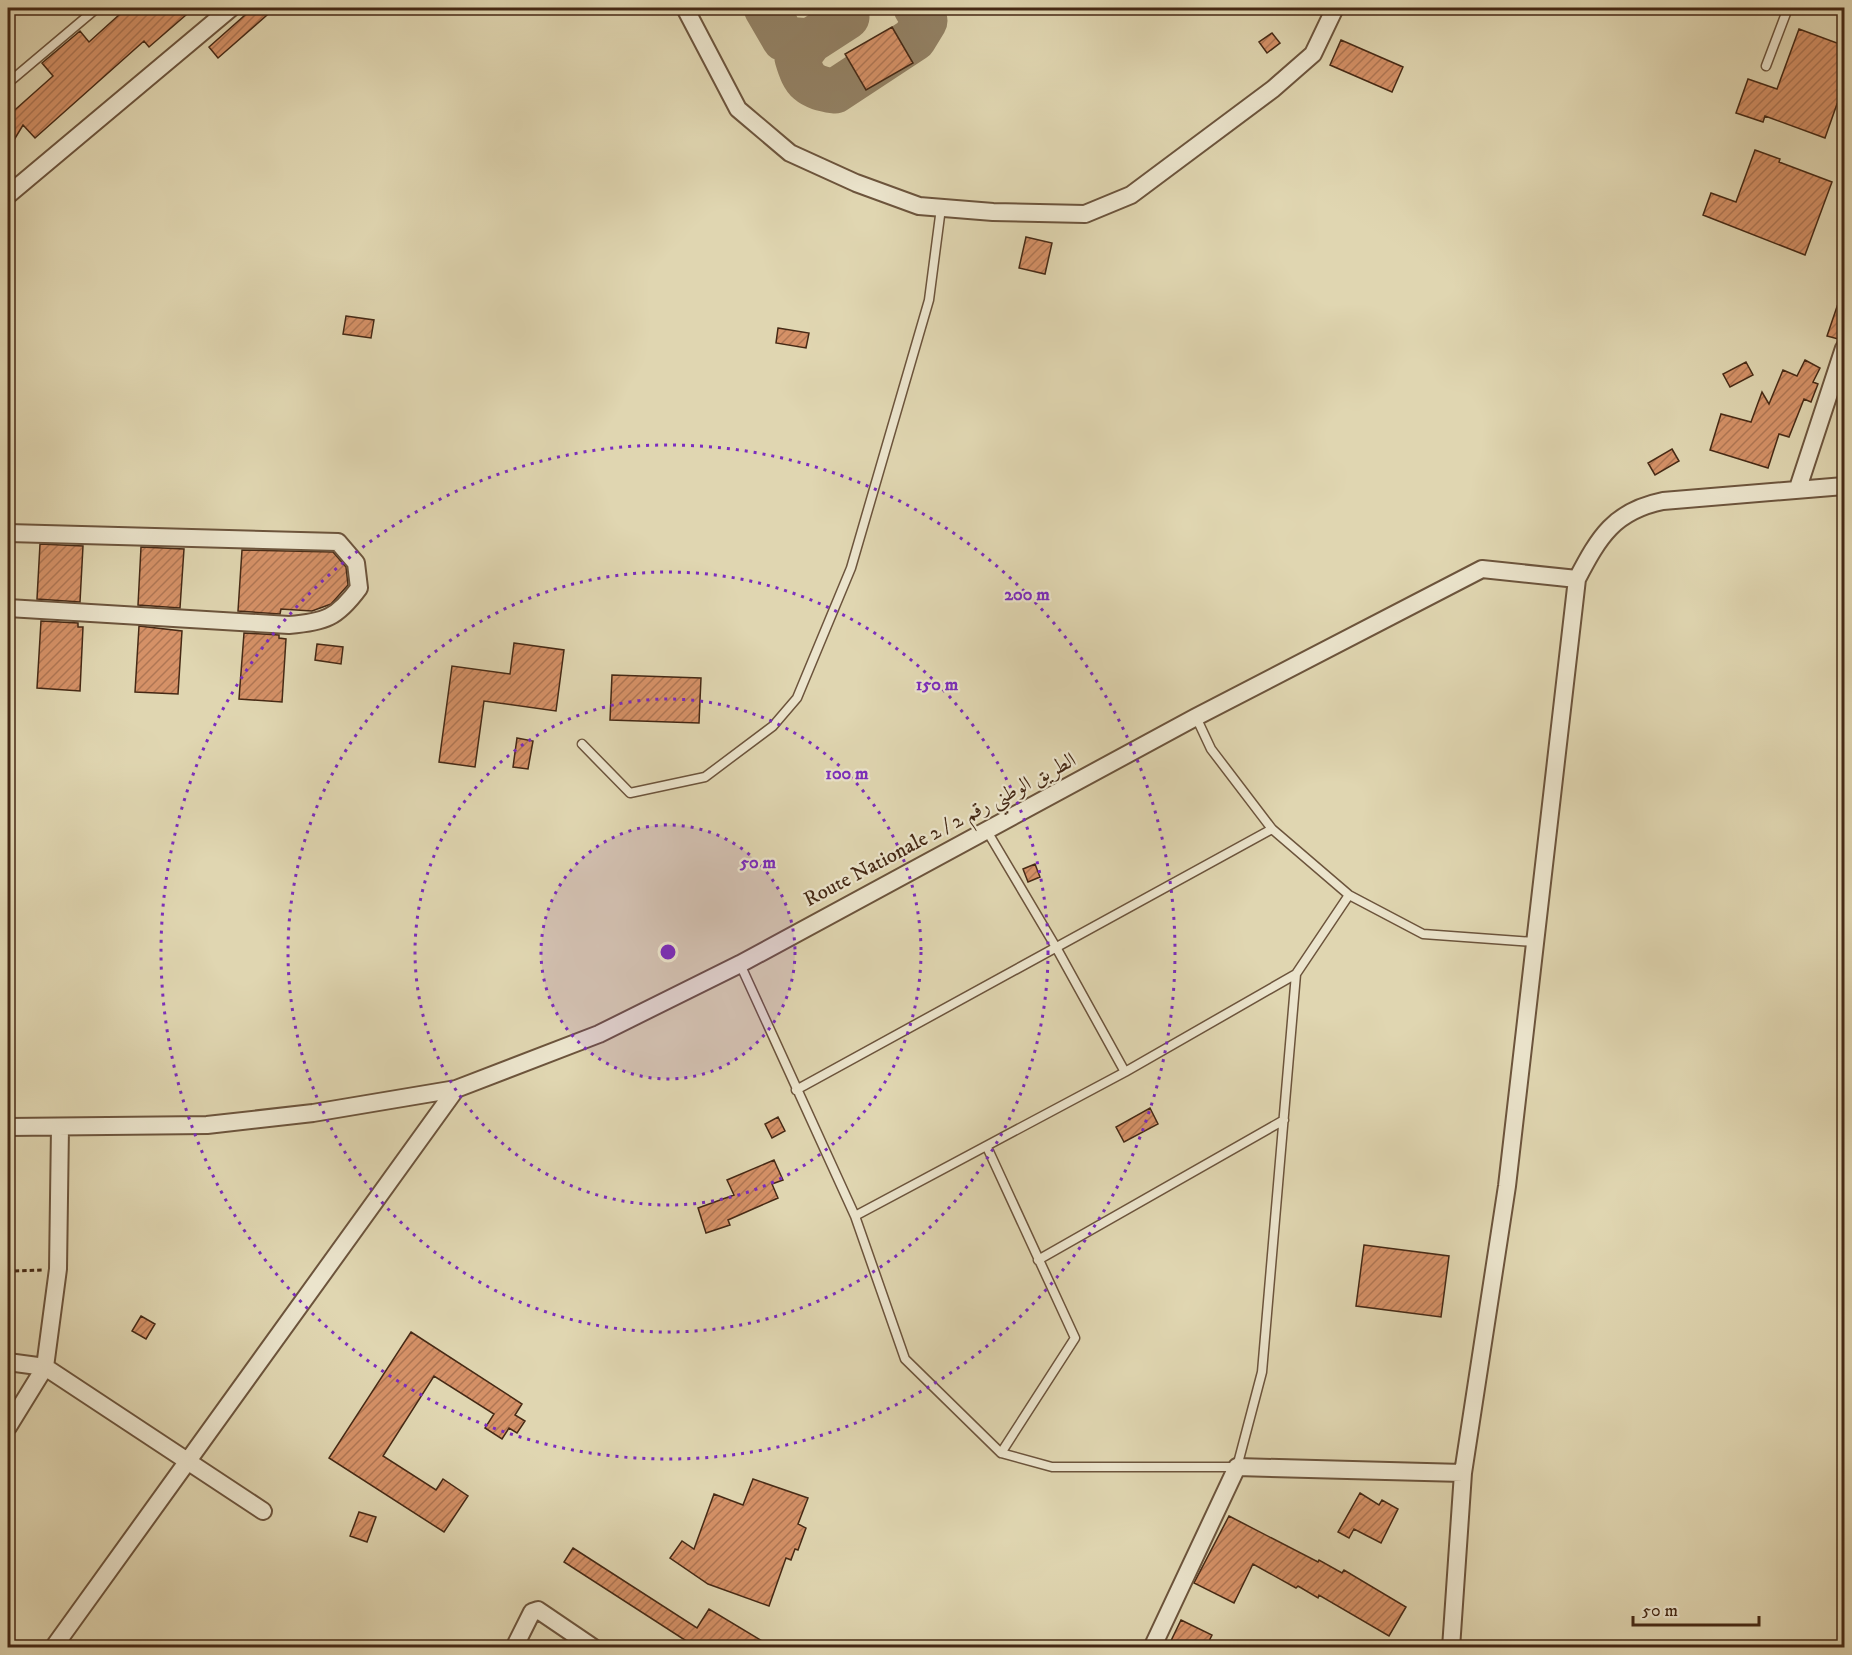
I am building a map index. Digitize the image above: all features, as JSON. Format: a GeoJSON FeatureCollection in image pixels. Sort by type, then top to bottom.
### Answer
{"type":"FeatureCollection","features":[{"type":"Feature","properties":{"kind":"street"},"geometry":{"type":"LineString","coordinates":[[8,195],[231,8]]}},
{"type":"Feature","properties":{"kind":"street"},"geometry":{"type":"LineString","coordinates":[[685,8],[738,109],[790,153],[856,183],[919,206],[993,212],[1085,214],[1131,195],[1274,89],[1313,54],[1335,8]]}},
{"type":"Feature","properties":{"kind":"street"},"geometry":{"type":"LineString","coordinates":[[1798,488],[1845,348]]}},
{"type":"Feature","properties":{"kind":"street"},"geometry":{"type":"LineString","coordinates":[[1451,1647],[1463,1473],[1507,1186],[1577,579],[1597,541],[1618,519],[1640,506],[1663,501],[1798,488],[1845,486]]}},
{"type":"Feature","properties":{"kind":"street"},"geometry":{"type":"LineString","coordinates":[[8,533],[338,542],[356,563],[359,588],[348,603],[323,622],[290,625],[8,608]]}},
{"type":"Feature","properties":{"kind":"street","name":"Route Nationale 2 / الطريق الوطني رقم 2"},"geometry":{"type":"LineString","coordinates":[[8,1127],[207,1125],[313,1113],[456,1089],[599,1034],[740,964],[1196,717],[1482,569],[1577,579]]}},
{"type":"Feature","properties":{"kind":"street"},"geometry":{"type":"LineString","coordinates":[[53,1647],[456,1089]]}},
{"type":"Feature","properties":{"kind":"street"},"geometry":{"type":"LineString","coordinates":[[8,1427],[45,1367],[58,1269],[60,1127]]}},
{"type":"Feature","properties":{"kind":"street"},"geometry":{"type":"LineString","coordinates":[[8,1362],[45,1367],[263,1511]]}},
{"type":"Feature","properties":{"kind":"street"},"geometry":{"type":"LineString","coordinates":[[1152,1647],[1237,1467],[1463,1473]]}},
{"type":"Feature","properties":{"kind":"street"},"geometry":{"type":"LineString","coordinates":[[514,1647],[532,1612],[538,1610],[594,1647]]}},
{"type":"Feature","properties":{"kind":"lane"},"geometry":{"type":"LineString","coordinates":[[8,83],[97,8]]}},
{"type":"Feature","properties":{"kind":"lane"},"geometry":{"type":"LineString","coordinates":[[1259,9],[1269,8]]}},
{"type":"Feature","properties":{"kind":"lane"},"geometry":{"type":"LineString","coordinates":[[1766,66],[1788,8]]}},
{"type":"Feature","properties":{"kind":"lane"},"geometry":{"type":"LineString","coordinates":[[582,744],[630,793],[705,777],[773,726],[797,698],[850,568],[880,468],[929,300],[941,208]]}},
{"type":"Feature","properties":{"kind":"lane"},"geometry":{"type":"LineString","coordinates":[[1196,717],[1211,749],[1272,829],[1349,895],[1423,934],[1534,942]]}},
{"type":"Feature","properties":{"kind":"lane"},"geometry":{"type":"LineString","coordinates":[[796,1090],[1058,949],[1272,829]]}},
{"type":"Feature","properties":{"kind":"lane"},"geometry":{"type":"LineString","coordinates":[[987,831],[1058,949],[1125,1072]]}},
{"type":"Feature","properties":{"kind":"lane"},"geometry":{"type":"LineString","coordinates":[[855,1216],[987,1148],[1296,974],[1349,895]]}},
{"type":"Feature","properties":{"kind":"lane"},"geometry":{"type":"LineString","coordinates":[[740,964],[855,1216],[905,1359],[1001,1453],[1052,1467],[1237,1467],[1262,1372],[1296,974]]}},
{"type":"Feature","properties":{"kind":"lane"},"geometry":{"type":"LineString","coordinates":[[1038,1260],[1284,1120]]}},
{"type":"Feature","properties":{"kind":"lane"},"geometry":{"type":"LineString","coordinates":[[987,1148],[1075,1338],[1001,1453]]}},
{"type":"Feature","properties":{"kind":"path"},"geometry":{"type":"LineString","coordinates":[[8,1268],[13,1271],[58,1269]]}},
{"type":"Feature","properties":{"kind":"building"},"geometry":{"type":"Polygon","coordinates":[[[115,8],[194,8],[149,47],[144,41],[35,138],[23,125],[8,150],[8,116],[53,76],[42,63],[80,31],[89,42],[120,14],[115,8]]]}},
{"type":"Feature","properties":{"kind":"building"},"geometry":{"type":"Polygon","coordinates":[[[253,8],[275,8],[218,58],[209,47],[253,8]]]}},
{"type":"Feature","properties":{"kind":"building"},"geometry":{"type":"Polygon","coordinates":[[[892,27],[913,63],[866,90],[845,54],[892,27]]]}},
{"type":"Feature","properties":{"kind":"building"},"geometry":{"type":"Polygon","coordinates":[[[1799,29],[1845,46],[1845,107],[1837,104],[1825,138],[1765,116],[1763,122],[1736,113],[1748,79],[1777,89],[1799,29]]]}},
{"type":"Feature","properties":{"kind":"building"},"geometry":{"type":"Polygon","coordinates":[[[1272,33],[1280,43],[1267,53],[1259,42],[1272,33]]]}},
{"type":"Feature","properties":{"kind":"building"},"geometry":{"type":"Polygon","coordinates":[[[1341,40],[1403,67],[1392,92],[1330,65],[1341,40]]]}},
{"type":"Feature","properties":{"kind":"building"},"geometry":{"type":"Polygon","coordinates":[[[1755,150],[1780,159],[1779,162],[1832,182],[1805,255],[1703,215],[1711,193],[1736,202],[1755,150]]]}},
{"type":"Feature","properties":{"kind":"building"},"geometry":{"type":"Polygon","coordinates":[[[1026,237],[1052,243],[1045,274],[1019,268],[1026,237]]]}},
{"type":"Feature","properties":{"kind":"building"},"geometry":{"type":"Polygon","coordinates":[[[1842,292],[1845,293],[1845,329],[1838,339],[1827,336],[1842,292]]]}},
{"type":"Feature","properties":{"kind":"building"},"geometry":{"type":"Polygon","coordinates":[[[346,316],[374,320],[371,338],[343,334],[346,316]]]}},
{"type":"Feature","properties":{"kind":"building"},"geometry":{"type":"Polygon","coordinates":[[[778,328],[809,333],[806,348],[776,343],[778,328]]]}},
{"type":"Feature","properties":{"kind":"building"},"geometry":{"type":"Polygon","coordinates":[[[1805,360],[1820,368],[1813,382],[1818,384],[1811,402],[1804,399],[1789,437],[1779,434],[1768,468],[1710,450],[1721,414],[1751,422],[1762,392],[1769,404],[1783,370],[1797,376],[1805,360]]]}},
{"type":"Feature","properties":{"kind":"building"},"geometry":{"type":"Polygon","coordinates":[[[1746,362],[1753,375],[1730,387],[1723,374],[1746,362]]]}},
{"type":"Feature","properties":{"kind":"building"},"geometry":{"type":"Polygon","coordinates":[[[1672,449],[1679,461],[1655,475],[1648,463],[1672,449]]]}},
{"type":"Feature","properties":{"kind":"building"},"geometry":{"type":"Polygon","coordinates":[[[40,544],[83,546],[80,602],[37,599],[40,544]]]}},
{"type":"Feature","properties":{"kind":"building"},"geometry":{"type":"Polygon","coordinates":[[[141,547],[184,549],[180,608],[138,605],[141,547]]]}},
{"type":"Feature","properties":{"kind":"building"},"geometry":{"type":"Polygon","coordinates":[[[242,550],[333,552],[346,567],[348,585],[331,604],[312,611],[281,609],[280,614],[238,611],[242,550]]]}},
{"type":"Feature","properties":{"kind":"building"},"geometry":{"type":"Polygon","coordinates":[[[41,621],[78,623],[78,627],[83,627],[80,691],[37,688],[41,621]]]}},
{"type":"Feature","properties":{"kind":"building"},"geometry":{"type":"Polygon","coordinates":[[[139,626],[182,631],[178,694],[135,692],[139,626]]]}},
{"type":"Feature","properties":{"kind":"building"},"geometry":{"type":"Polygon","coordinates":[[[244,633],[279,635],[279,638],[286,639],[282,702],[239,699],[244,633]]]}},
{"type":"Feature","properties":{"kind":"building"},"geometry":{"type":"Polygon","coordinates":[[[514,643],[564,650],[556,711],[484,701],[475,767],[439,762],[452,666],[510,674],[514,643]]]}},
{"type":"Feature","properties":{"kind":"building"},"geometry":{"type":"Polygon","coordinates":[[[317,644],[343,647],[341,664],[315,660],[317,644]]]}},
{"type":"Feature","properties":{"kind":"building"},"geometry":{"type":"Polygon","coordinates":[[[612,675],[701,678],[699,723],[610,720],[612,675]]]}},
{"type":"Feature","properties":{"kind":"building"},"geometry":{"type":"Polygon","coordinates":[[[517,738],[533,741],[528,769],[513,767],[517,738]]]}},
{"type":"Feature","properties":{"kind":"building"},"geometry":{"type":"Polygon","coordinates":[[[1035,864],[1040,877],[1028,882],[1023,869],[1035,864]]]}},
{"type":"Feature","properties":{"kind":"building"},"geometry":{"type":"Polygon","coordinates":[[[1150,1108],[1158,1124],[1124,1142],[1116,1127],[1150,1108]]]}},
{"type":"Feature","properties":{"kind":"building"},"geometry":{"type":"Polygon","coordinates":[[[778,1117],[785,1131],[772,1138],[765,1124],[778,1117]]]}},
{"type":"Feature","properties":{"kind":"building"},"geometry":{"type":"Polygon","coordinates":[[[774,1160],[783,1180],[772,1184],[778,1198],[728,1220],[730,1225],[706,1233],[698,1208],[734,1195],[727,1180],[774,1160]]]}},
{"type":"Feature","properties":{"kind":"building"},"geometry":{"type":"Polygon","coordinates":[[[1364,1245],[1449,1256],[1441,1317],[1356,1306],[1364,1245]]]}},
{"type":"Feature","properties":{"kind":"building"},"geometry":{"type":"Polygon","coordinates":[[[141,1316],[155,1324],[146,1339],[132,1331],[141,1316]]]}},
{"type":"Feature","properties":{"kind":"building"},"geometry":{"type":"Polygon","coordinates":[[[411,1332],[522,1404],[515,1415],[525,1421],[517,1433],[509,1428],[502,1439],[485,1428],[494,1414],[434,1376],[383,1456],[436,1490],[443,1479],[468,1496],[444,1532],[329,1458],[411,1332]]]}},
{"type":"Feature","properties":{"kind":"building"},"geometry":{"type":"Polygon","coordinates":[[[753,1479],[808,1498],[798,1524],[806,1528],[798,1550],[795,1549],[791,1560],[786,1558],[769,1606],[708,1584],[670,1558],[682,1541],[694,1549],[714,1494],[743,1505],[753,1479]]]}},
{"type":"Feature","properties":{"kind":"building"},"geometry":{"type":"Polygon","coordinates":[[[1360,1493],[1379,1505],[1382,1500],[1398,1509],[1381,1543],[1354,1529],[1349,1538],[1338,1532],[1360,1493]]]}},
{"type":"Feature","properties":{"kind":"building"},"geometry":{"type":"Polygon","coordinates":[[[359,1512],[376,1517],[367,1542],[350,1536],[359,1512]]]}},
{"type":"Feature","properties":{"kind":"building"},"geometry":{"type":"Polygon","coordinates":[[[1229,1516],[1318,1562],[1319,1560],[1342,1573],[1344,1570],[1406,1607],[1389,1636],[1319,1595],[1318,1598],[1298,1586],[1296,1588],[1253,1564],[1234,1603],[1194,1583],[1229,1516]]]}},
{"type":"Feature","properties":{"kind":"building"},"geometry":{"type":"Polygon","coordinates":[[[573,1548],[697,1628],[709,1609],[772,1647],[685,1647],[688,1642],[564,1562],[573,1548]]]}},
{"type":"Feature","properties":{"kind":"building"},"geometry":{"type":"Polygon","coordinates":[[[1181,1620],[1212,1635],[1206,1647],[1168,1647],[1181,1620]]]}},
{"type":"Feature","properties":{"kind":"taxiway"},"geometry":{"type":"LineString","coordinates":[[766,8],[784,39],[810,41],[847,17]]}},
{"type":"Feature","properties":{"kind":"taxiway"},"geometry":{"type":"LineString","coordinates":[[810,41],[797,58],[802,73],[813,85],[835,91],[914,39],[925,21],[916,8]]}}]}
